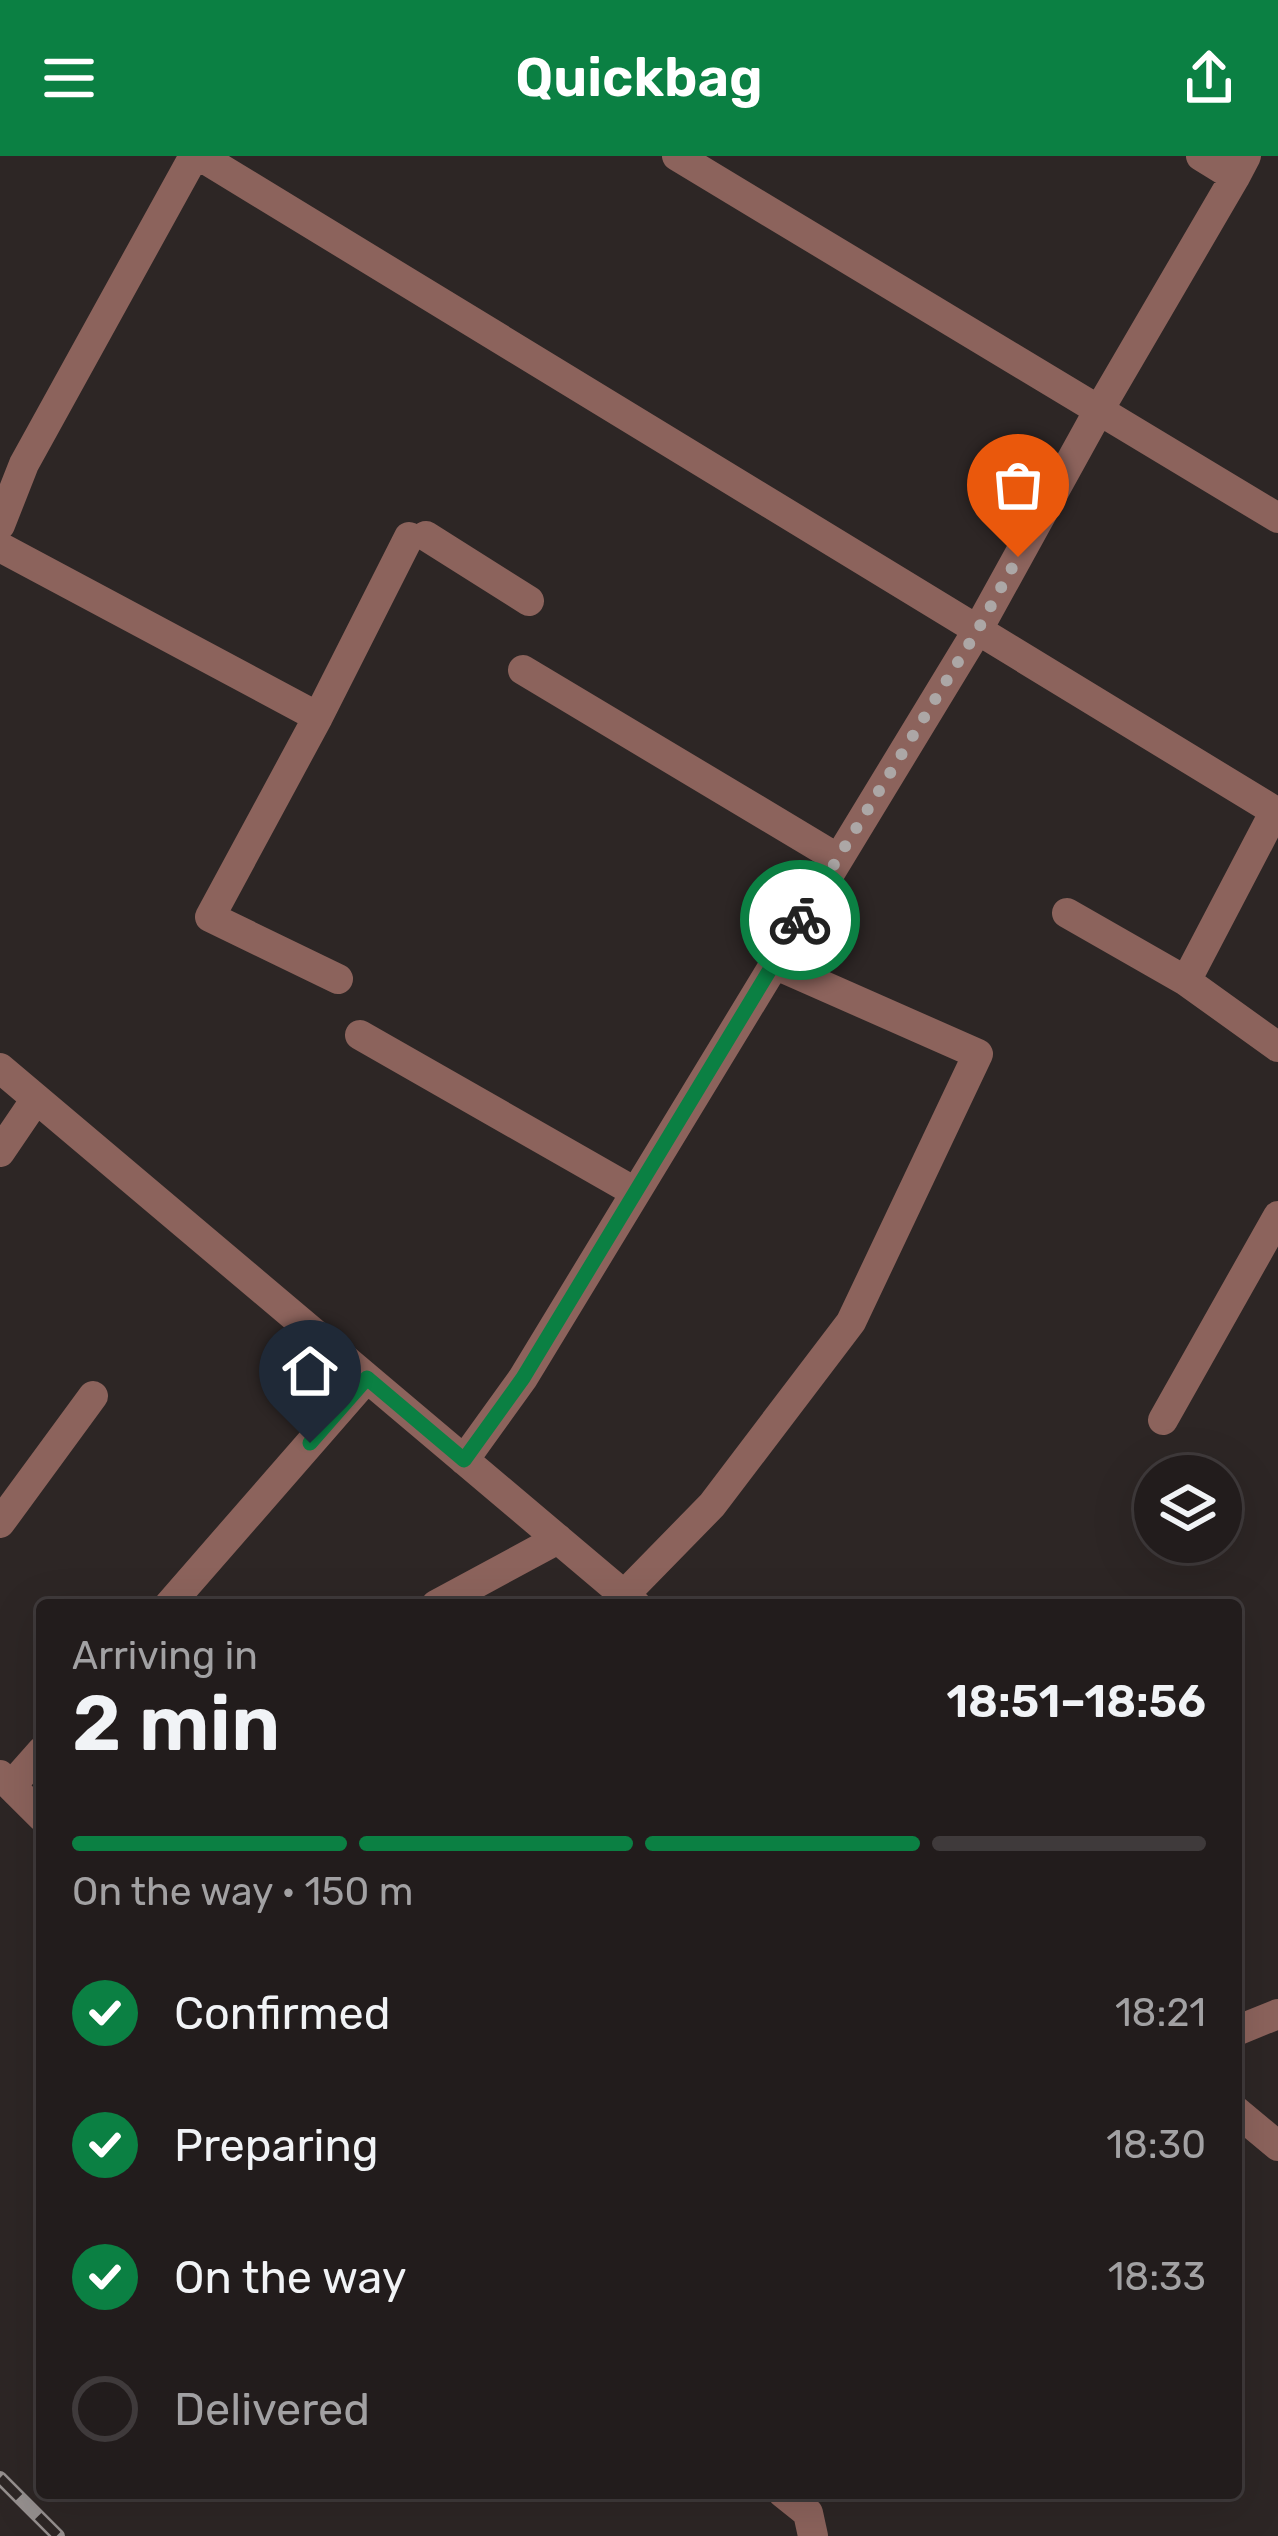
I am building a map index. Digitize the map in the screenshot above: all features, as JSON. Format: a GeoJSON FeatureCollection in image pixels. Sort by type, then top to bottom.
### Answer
{"type":"FeatureCollection","features":[{"type":"Feature","properties":{"kind":"street"},"geometry":{"type":"LineString","coordinates":[[0,525],[24,464],[197,156],[1276,812],[1186,981]]}},
{"type":"Feature","properties":{"kind":"street"},"geometry":{"type":"LineString","coordinates":[[677,156],[1278,518]]}},
{"type":"Feature","properties":{"kind":"street"},"geometry":{"type":"LineString","coordinates":[[464,1460],[523,1378],[977,631],[1240,167],[1201,156]]}},
{"type":"Feature","properties":{"kind":"street"},"geometry":{"type":"LineString","coordinates":[[338,979],[210,916],[418,536],[530,601]]}},
{"type":"Feature","properties":{"kind":"street"},"geometry":{"type":"LineString","coordinates":[[0,548],[318,717]]}},
{"type":"Feature","properties":{"kind":"street"},"geometry":{"type":"LineString","coordinates":[[523,670],[837,859]]}},
{"type":"Feature","properties":{"kind":"street"},"geometry":{"type":"LineString","coordinates":[[1066,914],[1186,981],[1278,1047]]}},
{"type":"Feature","properties":{"kind":"street"},"geometry":{"type":"LineString","coordinates":[[631,1599],[712,1504],[851,1322],[978,1054],[774,964]]}},
{"type":"Feature","properties":{"kind":"street"},"geometry":{"type":"LineString","coordinates":[[360,1034],[635,1192]]}},
{"type":"Feature","properties":{"kind":"street"},"geometry":{"type":"LineString","coordinates":[[0,1068],[629,1599]]}},
{"type":"Feature","properties":{"kind":"street"},"geometry":{"type":"LineString","coordinates":[[0,1151],[36,1099]]}},
{"type":"Feature","properties":{"kind":"street"},"geometry":{"type":"LineString","coordinates":[[1163,1420],[1278,1216]]}},
{"type":"Feature","properties":{"kind":"street"},"geometry":{"type":"LineString","coordinates":[[174,1599],[367,1378]]}},
{"type":"Feature","properties":{"kind":"street"},"geometry":{"type":"LineString","coordinates":[[0,1523],[93,1396]]}},
{"type":"Feature","properties":{"kind":"street"},"geometry":{"type":"LineString","coordinates":[[447,1599],[558,1540]]}},
{"type":"Feature","properties":{"kind":"street"},"geometry":{"type":"LineString","coordinates":[[36,1756],[6,1781],[36,1811]]}},
{"type":"Feature","properties":{"kind":"street"},"geometry":{"type":"LineString","coordinates":[[1242,2029],[1278,2014]]}},
{"type":"Feature","properties":{"kind":"street"},"geometry":{"type":"LineString","coordinates":[[1242,2116],[1278,2146]]}},
{"type":"Feature","properties":{"kind":"street"},"geometry":{"type":"LineString","coordinates":[[790,2499],[808,2513],[813,2536]]}},
{"type":"Feature","properties":{"kind":"railway"},"geometry":{"type":"LineString","coordinates":[[0,2478],[58,2536]]}},
{"type":"Feature","properties":{"kind":"way so far"},"geometry":{"type":"LineString","coordinates":[[800,920],[1018,557]]}},
{"type":"Feature","properties":{"kind":"route"},"geometry":{"type":"LineString","coordinates":[[310,1443],[367,1378],[464,1460],[523,1378],[800,920]]}}]}
